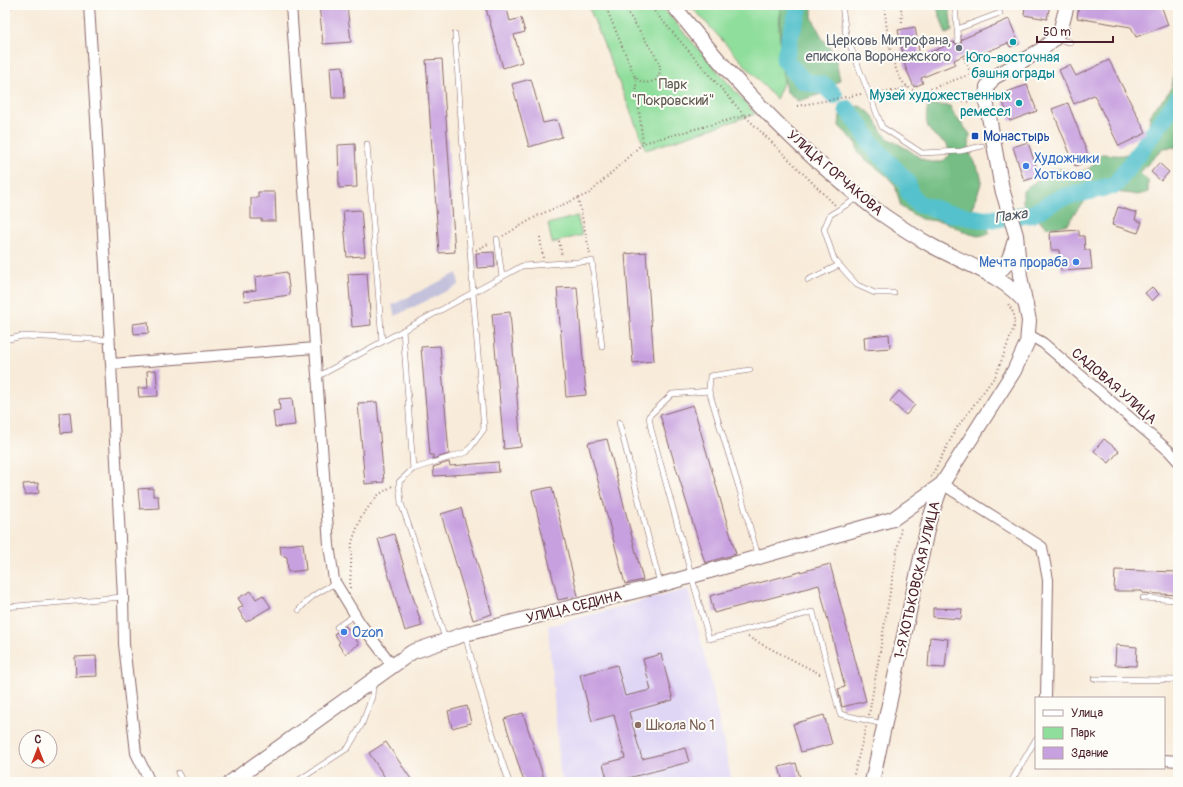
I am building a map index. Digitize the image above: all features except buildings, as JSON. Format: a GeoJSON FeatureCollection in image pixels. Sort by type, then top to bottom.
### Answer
{"type":"FeatureCollection","features":[{"type":"Feature","properties":{"kind":"main road","name":"УЛИЦА ГОРЧАКОВА"},"geometry":{"type":"LineString","coordinates":[[672,5],[712,52],[767,112],[798,143],[859,196],[908,232],[989,275],[1015,292],[1026,305]]}},
{"type":"Feature","properties":{"kind":"main road"},"geometry":{"type":"LineString","coordinates":[[1054,39],[1061,28],[1067,5]]}},
{"type":"Feature","properties":{"kind":"main road","name":"1-Я ХОТЬКОВСКАЯ УЛИЦА"},"geometry":{"type":"LineString","coordinates":[[872,782],[929,521],[942,484],[1014,371],[1023,354],[1029,335],[1029,321],[1020,276],[1016,235],[1003,193],[986,100],[987,87],[993,78],[1041,50],[1054,39]]}},
{"type":"Feature","properties":{"kind":"main road"},"geometry":{"type":"LineString","coordinates":[[989,275],[995,274],[1004,267],[1009,259],[1016,235]]}},
{"type":"Feature","properties":{"kind":"main road","name":"УЛИЦА СЕДИНА"},"geometry":{"type":"LineString","coordinates":[[231,782],[412,652],[464,634],[692,577],[893,519],[942,484]]}},
{"type":"Feature","properties":{"kind":"street"},"geometry":{"type":"LineString","coordinates":[[89,5],[110,340],[124,598],[124,644],[136,753],[150,782]]}},
{"type":"Feature","properties":{"kind":"street"},"geometry":{"type":"LineString","coordinates":[[292,5],[329,545],[336,583],[355,615],[392,665]]}},
{"type":"Feature","properties":{"kind":"street","name":"САДОВАЯ УЛИЦА"},"geometry":{"type":"LineString","coordinates":[[1029,335],[1043,343],[1169,451],[1178,461]]}},
{"type":"Feature","properties":{"kind":"street"},"geometry":{"type":"LineString","coordinates":[[111,364],[315,348]]}},
{"type":"Feature","properties":{"kind":"street"},"geometry":{"type":"LineString","coordinates":[[942,484],[1042,547],[1048,580],[1046,697]]}},
{"type":"Feature","properties":{"kind":"street"},"geometry":{"type":"LineString","coordinates":[[1165,760],[1178,760]]}},
{"type":"Feature","properties":{"kind":"lane"},"geometry":{"type":"LineString","coordinates":[[842,5],[846,35],[882,127],[922,153],[962,151],[982,146]]}},
{"type":"Feature","properties":{"kind":"lane"},"geometry":{"type":"LineString","coordinates":[[955,5],[958,41]]}},
{"type":"Feature","properties":{"kind":"lane"},"geometry":{"type":"LineString","coordinates":[[957,29],[1000,13]]}},
{"type":"Feature","properties":{"kind":"lane"},"geometry":{"type":"LineString","coordinates":[[445,640],[420,555],[401,503],[398,482],[413,469],[467,452],[484,428],[455,34]]}},
{"type":"Feature","properties":{"kind":"lane"},"geometry":{"type":"LineString","coordinates":[[1054,39],[1070,42]]}},
{"type":"Feature","properties":{"kind":"lane"},"geometry":{"type":"LineString","coordinates":[[367,144],[382,342]]}},
{"type":"Feature","properties":{"kind":"lane"},"geometry":{"type":"LineString","coordinates":[[859,196],[830,215],[824,228],[834,259],[857,285],[875,293],[894,293]]}},
{"type":"Feature","properties":{"kind":"lane"},"geometry":{"type":"LineString","coordinates":[[497,240],[502,277]]}},
{"type":"Feature","properties":{"kind":"lane"},"geometry":{"type":"LineString","coordinates":[[317,377],[522,266],[592,261],[602,347]]}},
{"type":"Feature","properties":{"kind":"lane"},"geometry":{"type":"LineString","coordinates":[[808,280],[839,265]]}},
{"type":"Feature","properties":{"kind":"lane"},"geometry":{"type":"LineString","coordinates":[[403,330],[413,469]]}},
{"type":"Feature","properties":{"kind":"lane"},"geometry":{"type":"LineString","coordinates":[[5,340],[22,336],[110,340]]}},
{"type":"Feature","properties":{"kind":"lane"},"geometry":{"type":"LineString","coordinates":[[750,370],[710,376],[709,391],[740,491],[758,558]]}},
{"type":"Feature","properties":{"kind":"lane"},"geometry":{"type":"LineString","coordinates":[[709,391],[672,394],[649,416],[709,639],[814,612],[840,714],[884,724]]}},
{"type":"Feature","properties":{"kind":"lane"},"geometry":{"type":"LineString","coordinates":[[619,422],[660,585]]}},
{"type":"Feature","properties":{"kind":"lane"},"geometry":{"type":"LineString","coordinates":[[299,610],[312,596],[336,583]]}},
{"type":"Feature","properties":{"kind":"lane"},"geometry":{"type":"LineString","coordinates":[[5,607],[124,598]]}},
{"type":"Feature","properties":{"kind":"lane"},"geometry":{"type":"LineString","coordinates":[[1143,598],[1178,600]]}},
{"type":"Feature","properties":{"kind":"lane"},"geometry":{"type":"LineString","coordinates":[[337,627],[355,615]]}},
{"type":"Feature","properties":{"kind":"lane"},"geometry":{"type":"LineString","coordinates":[[464,634],[488,719],[509,782]]}},
{"type":"Feature","properties":{"kind":"lane"},"geometry":{"type":"LineString","coordinates":[[296,782],[348,748],[362,724],[372,697],[374,679]]}},
{"type":"Feature","properties":{"kind":"lane"},"geometry":{"type":"LineString","coordinates":[[1094,679],[1178,680]]}},
{"type":"Feature","properties":{"kind":"lane"},"geometry":{"type":"LineString","coordinates":[[1011,782],[1035,741]]}},
{"type":"Feature","properties":{"kind":"lane"},"geometry":{"type":"LineString","coordinates":[[178,773],[183,782]]}},
{"type":"Feature","properties":{"kind":"path"},"geometry":{"type":"LineString","coordinates":[[5,17],[14,5]]}},
{"type":"Feature","properties":{"kind":"path"},"geometry":{"type":"LineString","coordinates":[[605,5],[635,77],[643,142]]}},
{"type":"Feature","properties":{"kind":"path"},"geometry":{"type":"LineString","coordinates":[[623,5],[658,60],[660,66],[660,74],[656,80],[649,83],[643,83],[635,77]]}},
{"type":"Feature","properties":{"kind":"path"},"geometry":{"type":"LineString","coordinates":[[649,5],[745,116],[769,138],[839,209]]}},
{"type":"Feature","properties":{"kind":"path"},"geometry":{"type":"LineString","coordinates":[[884,5],[892,55],[897,73],[907,87],[919,93],[970,102]]}},
{"type":"Feature","properties":{"kind":"path"},"geometry":{"type":"LineString","coordinates":[[901,5],[902,24]]}},
{"type":"Feature","properties":{"kind":"path"},"geometry":{"type":"LineString","coordinates":[[919,93],[971,74],[963,56]]}},
{"type":"Feature","properties":{"kind":"path"},"geometry":{"type":"LineString","coordinates":[[797,106],[869,93],[894,91],[907,87]]}},
{"type":"Feature","properties":{"kind":"path"},"geometry":{"type":"LineString","coordinates":[[470,253],[497,240],[541,214],[590,193],[643,142],[751,114]]}},
{"type":"Feature","properties":{"kind":"path"},"geometry":{"type":"LineString","coordinates":[[578,198],[592,261]]}},
{"type":"Feature","properties":{"kind":"path"},"geometry":{"type":"LineString","coordinates":[[540,237],[544,265]]}},
{"type":"Feature","properties":{"kind":"path"},"geometry":{"type":"LineString","coordinates":[[559,241],[564,263]]}},
{"type":"Feature","properties":{"kind":"path"},"geometry":{"type":"LineString","coordinates":[[350,606],[352,542],[362,517],[377,496],[398,482]]}},
{"type":"Feature","properties":{"kind":"path"},"geometry":{"type":"LineString","coordinates":[[738,632],[831,679]]}},
{"type":"Feature","properties":{"kind":"shaded area"},"geometry":{"type":"Polygon","coordinates":[[[457,273],[459,285],[395,316],[392,305],[457,273]]]}},
{"type":"Feature","properties":{"kind":"shaded area","name":"Школа № 1"},"geometry":{"type":"Polygon","coordinates":[[[688,589],[710,678],[732,782],[563,782],[560,772],[548,626],[688,589]]]}},
{"type":"Feature","properties":{"kind":"green space","name":"Парк \"Покровский\""},"geometry":{"type":"Polygon","coordinates":[[[588,5],[660,5],[755,114],[646,150],[588,5]]]}},
{"type":"Feature","properties":{"kind":"green space"},"geometry":{"type":"Polygon","coordinates":[[[690,5],[781,5],[779,27],[781,63],[784,81],[776,99],[690,5]]]}},
{"type":"Feature","properties":{"kind":"green space"},"geometry":{"type":"Polygon","coordinates":[[[781,5],[812,5],[812,17],[822,38],[830,47],[835,57],[840,80],[821,94],[798,101],[786,91],[780,48],[781,5]]]}},
{"type":"Feature","properties":{"kind":"green space"},"geometry":{"type":"Polygon","coordinates":[[[936,5],[949,5],[952,31],[946,34],[936,5]]]}},
{"type":"Feature","properties":{"kind":"green space"},"geometry":{"type":"Polygon","coordinates":[[[1178,43],[1178,151],[1175,147],[1163,148],[1140,173],[1148,181],[1148,192],[1138,195],[1114,192],[1098,194],[1085,201],[1079,207],[1069,223],[1058,227],[1047,227],[1029,212],[1023,202],[1023,191],[1051,170],[1086,170],[1101,154],[1123,155],[1131,152],[1139,146],[1148,134],[1150,117],[1153,109],[1165,98],[1173,83],[1174,71],[1172,48],[1178,43]]]}},
{"type":"Feature","properties":{"kind":"green space"},"geometry":{"type":"Polygon","coordinates":[[[860,106],[869,112],[876,120],[881,131],[889,139],[920,158],[930,162],[942,162],[950,155],[947,144],[932,133],[927,125],[926,119],[928,106],[950,106],[955,116],[970,134],[970,153],[981,174],[980,188],[972,209],[988,227],[989,234],[978,236],[967,233],[945,222],[921,219],[901,207],[895,185],[887,176],[859,154],[856,143],[839,126],[840,115],[849,108],[860,106]]]}},
{"type":"Feature","properties":{"kind":"green space"},"geometry":{"type":"Polygon","coordinates":[[[577,216],[582,235],[552,243],[548,224],[577,216]]]}},
{"type":"Feature","properties":{"kind":"waterway","name":"Пажа"},"geometry":{"type":"LineString","coordinates":[[800,5],[790,36],[785,60],[803,81],[825,86],[834,95]]}},
{"type":"Feature","properties":{"kind":"waterway","name":"Пажа"},"geometry":{"type":"LineString","coordinates":[[847,109],[873,146],[907,182],[909,192],[917,203],[947,213],[986,220],[1032,214],[1060,198],[1115,185],[1178,99]]}},
{"type":"Feature","properties":{"kind":"place","name":"Юго-восточная башня ограды"},"geometry":{"type":"Point","coordinates":[1013,42]}},
{"type":"Feature","properties":{"kind":"place","name":"Церковь Митрофана, епископа Воронежского"},"geometry":{"type":"Point","coordinates":[959,48]}},
{"type":"Feature","properties":{"kind":"place","name":"Музей художественных ремесел"},"geometry":{"type":"Point","coordinates":[1019,103]}},
{"type":"Feature","properties":{"kind":"place","name":"Монастырь"},"geometry":{"type":"Point","coordinates":[975,136]}},
{"type":"Feature","properties":{"kind":"place","name":"Художники Хотьково"},"geometry":{"type":"Point","coordinates":[1026,166]}},
{"type":"Feature","properties":{"kind":"place","name":"Мечта прораба"},"geometry":{"type":"Point","coordinates":[1076,262]}},
{"type":"Feature","properties":{"kind":"place","name":"Ozon"},"geometry":{"type":"Point","coordinates":[344,632]}},
{"type":"Feature","properties":{"kind":"place","name":"Школа № 1"},"geometry":{"type":"Point","coordinates":[638,725]}}]}
